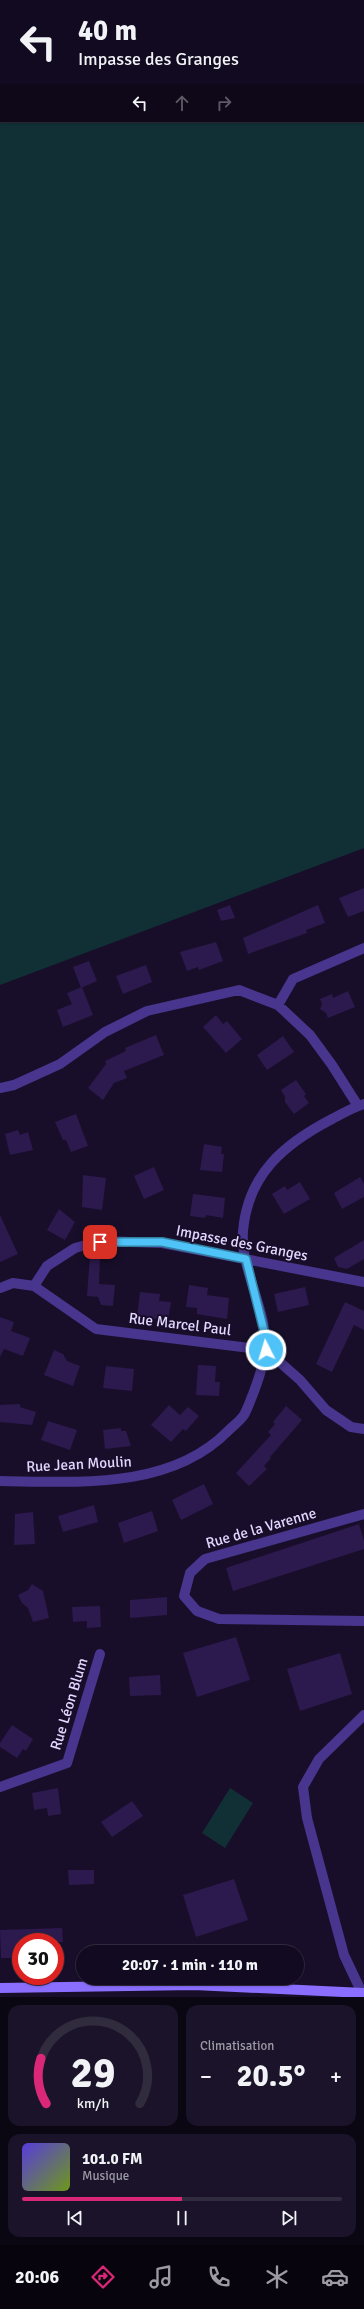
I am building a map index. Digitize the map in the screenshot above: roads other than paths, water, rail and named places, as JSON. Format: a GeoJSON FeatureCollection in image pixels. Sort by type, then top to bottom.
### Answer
{"type":"FeatureCollection","features":[{"type":"Feature","properties":{"kind":"main road"},"geometry":{"type":"LineString","coordinates":[[0,1988],[194,1985],[363,1993]]}},
{"type":"Feature","properties":{"kind":"street"},"geometry":{"type":"LineString","coordinates":[[278,1005],[293,979],[364,948]]}},
{"type":"Feature","properties":{"kind":"street"},"geometry":{"type":"LineString","coordinates":[[0,1088],[14,1085],[60,1064],[105,1032],[147,1010],[239,990],[278,1005],[310,1036],[361,1105]]}},
{"type":"Feature","properties":{"kind":"street","name":"Rue Jean Moulin"},"geometry":{"type":"LineString","coordinates":[[0,1481],[63,1482],[131,1478],[174,1467],[214,1445],[244,1416],[260,1376],[266,1350],[264,1331],[246,1259],[243,1232],[250,1196],[274,1157],[310,1130],[361,1105]]}},
{"type":"Feature","properties":{"kind":"street","name":"Impasse des Granges"},"geometry":{"type":"LineString","coordinates":[[34,1286],[47,1266],[75,1248],[100,1242],[162,1242],[364,1282]]}},
{"type":"Feature","properties":{"kind":"street","name":"Rue Marcel Paul"},"geometry":{"type":"LineString","coordinates":[[0,1288],[13,1283],[34,1286],[96,1329],[266,1350]]}},
{"type":"Feature","properties":{"kind":"street"},"geometry":{"type":"LineString","coordinates":[[266,1350],[300,1380],[326,1410],[351,1427],[364,1429]]}},
{"type":"Feature","properties":{"kind":"street","name":"Rue de la Varenne"},"geometry":{"type":"LineString","coordinates":[[364,1514],[205,1559],[190,1573],[184,1596],[197,1611],[219,1619],[364,1621]]}},
{"type":"Feature","properties":{"kind":"street","name":"Rue Léon Blum"},"geometry":{"type":"LineString","coordinates":[[0,1787],[67,1763],[100,1654]]}},
{"type":"Feature","properties":{"kind":"street"},"geometry":{"type":"LineString","coordinates":[[363,1993],[344,1955],[307,1818],[303,1787],[319,1759],[364,1715]]}}]}
